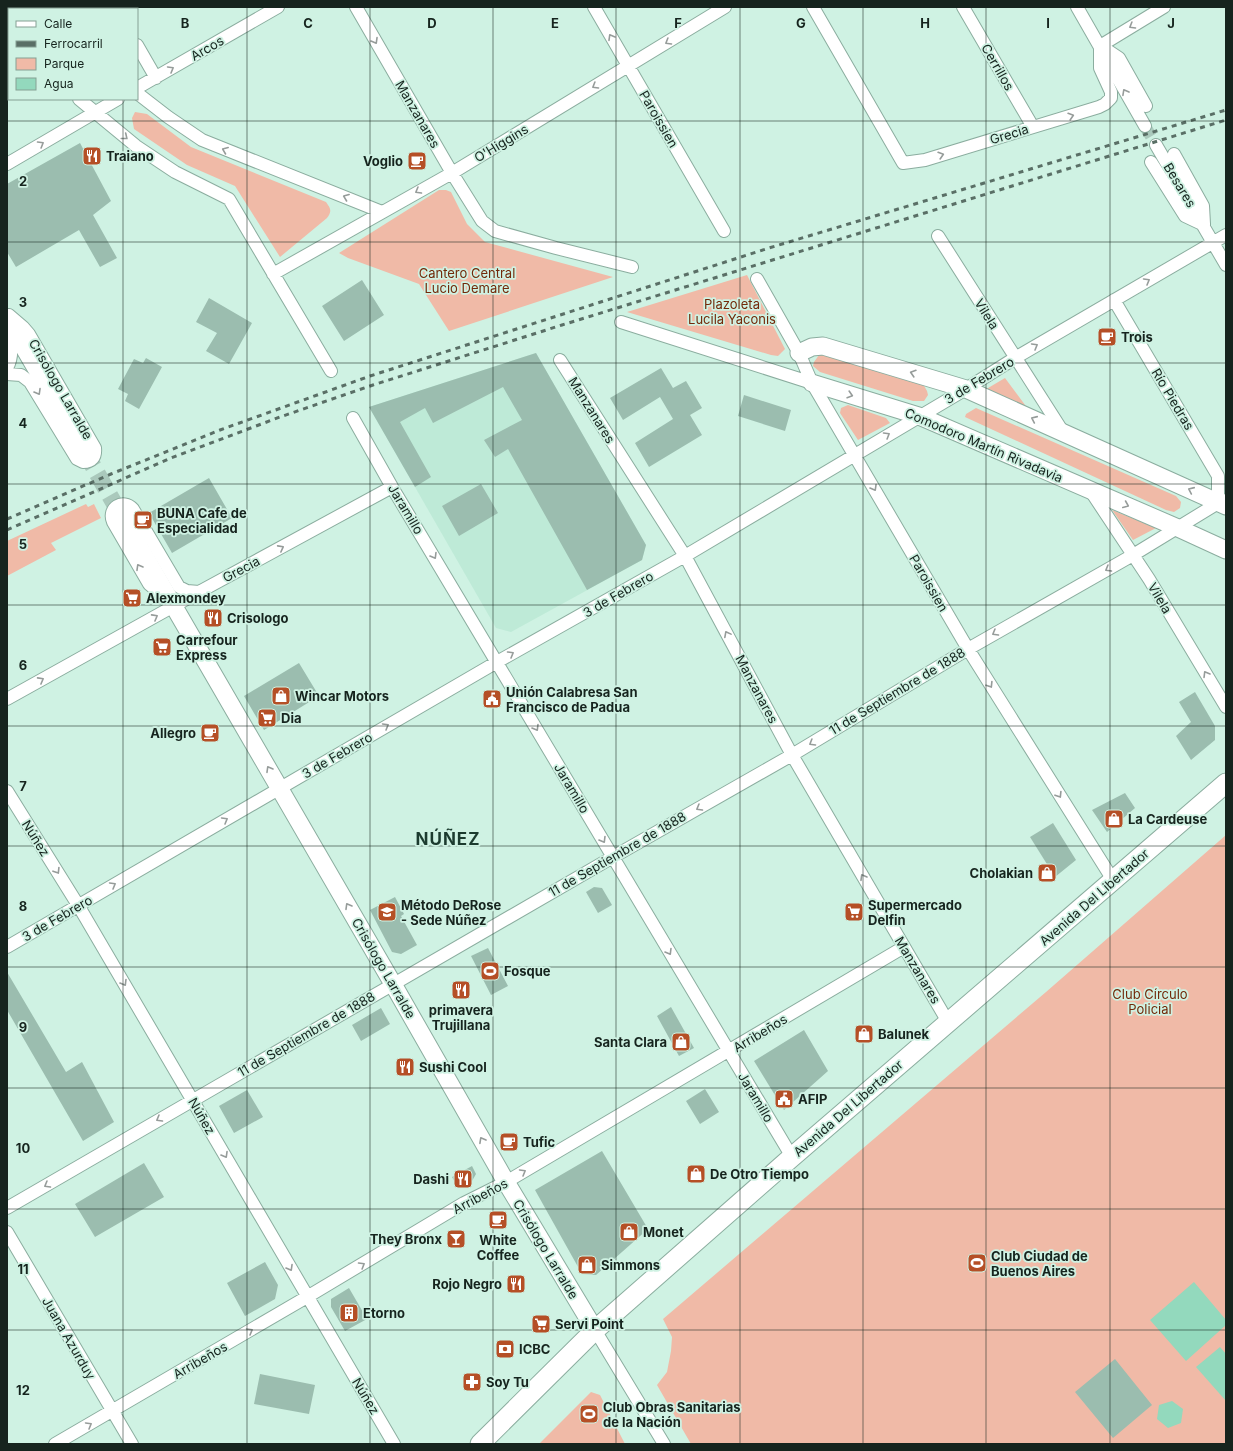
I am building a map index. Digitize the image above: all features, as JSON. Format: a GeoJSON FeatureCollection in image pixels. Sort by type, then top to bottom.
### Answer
{"type":"FeatureCollection","features":[{"type":"Feature","properties":{"kind":"main road","name":"Avenida Del Libertador"},"geometry":{"type":"LineString","coordinates":[[480,1444],[595,1330],[792,1157],[1226,783]]}},
{"type":"Feature","properties":{"kind":"street","name":"Arcos"},"geometry":{"type":"LineString","coordinates":[[138,87],[278,7]]}},
{"type":"Feature","properties":{"kind":"street","name":"Manzanares"},"geometry":{"type":"LineString","coordinates":[[356,7],[452,173],[482,221],[495,231],[632,267]]}},
{"type":"Feature","properties":{"kind":"street","name":"Paroissien"},"geometry":{"type":"LineString","coordinates":[[594,7],[724,231]]}},
{"type":"Feature","properties":{"kind":"street","name":"O'Higgins"},"geometry":{"type":"LineString","coordinates":[[273,274],[452,173],[725,7]]}},
{"type":"Feature","properties":{"kind":"street","name":"Grecia"},"geometry":{"type":"LineString","coordinates":[[813,7],[903,163],[925,160],[1105,104],[1111,98],[1111,92],[1100,68],[1100,46]]}},
{"type":"Feature","properties":{"kind":"street","name":"Cerrillos"},"geometry":{"type":"LineString","coordinates":[[963,7],[1033,127]]}},
{"type":"Feature","properties":{"kind":"street"},"geometry":{"type":"LineString","coordinates":[[1077,7],[1144,126]]}},
{"type":"Feature","properties":{"kind":"street"},"geometry":{"type":"LineString","coordinates":[[1100,46],[1164,7]]}},
{"type":"Feature","properties":{"kind":"street"},"geometry":{"type":"LineString","coordinates":[[1100,46],[1119,58],[1146,106]]}},
{"type":"Feature","properties":{"kind":"street"},"geometry":{"type":"LineString","coordinates":[[138,47],[156,78]]}},
{"type":"Feature","properties":{"kind":"street"},"geometry":{"type":"LineString","coordinates":[[138,94],[168,117],[202,140],[382,212]]}},
{"type":"Feature","properties":{"kind":"street"},"geometry":{"type":"LineString","coordinates":[[80,100],[136,146],[176,172],[229,199],[331,371]]}},
{"type":"Feature","properties":{"kind":"street"},"geometry":{"type":"LineString","coordinates":[[7,164],[116,100]]}},
{"type":"Feature","properties":{"kind":"street","name":"Besares"},"geometry":{"type":"LineString","coordinates":[[1156,145],[1226,265]]}},
{"type":"Feature","properties":{"kind":"street","name":"Besares"},"geometry":{"type":"LineString","coordinates":[[1174,154],[1203,206],[1204,225]]}},
{"type":"Feature","properties":{"kind":"street","name":"Besares"},"geometry":{"type":"LineString","coordinates":[[1151,162],[1185,216],[1204,225]]}},
{"type":"Feature","properties":{"kind":"street","name":"3 de Febrero"},"geometry":{"type":"LineString","coordinates":[[7,947],[497,662],[685,556],[966,389],[1015,358],[1226,235]]}},
{"type":"Feature","properties":{"kind":"street","name":"Vilela"},"geometry":{"type":"LineString","coordinates":[[938,236],[1063,432]]}},
{"type":"Feature","properties":{"kind":"street","name":"Paroissien"},"geometry":{"type":"LineString","coordinates":[[757,279],[799,353],[812,383],[968,649],[1113,880]]}},
{"type":"Feature","properties":{"kind":"street","name":"Río Piedras"},"geometry":{"type":"LineString","coordinates":[[1114,300],[1218,476],[1224,502]]}},
{"type":"Feature","properties":{"kind":"street","name":"Crisólogo Larralde"},"geometry":{"type":"LineString","coordinates":[[7,314],[29,334],[95,448],[94,455],[91,460],[85,462],[76,459],[30,382],[21,375],[7,374]]}},
{"type":"Feature","properties":{"kind":"street","name":"Crisólogo Larralde"},"geometry":{"type":"LineString","coordinates":[[7,318],[85,452]]}},
{"type":"Feature","properties":{"kind":"street","name":"Comodoro Martín Rivadavia"},"geometry":{"type":"LineString","coordinates":[[621,322],[919,416],[1226,550]]}},
{"type":"Feature","properties":{"kind":"street"},"geometry":{"type":"LineString","coordinates":[[7,329],[12,351],[7,368]]}},
{"type":"Feature","properties":{"kind":"street"},"geometry":{"type":"LineString","coordinates":[[799,353],[812,347],[823,346],[966,389],[1224,502]]}},
{"type":"Feature","properties":{"kind":"street","name":"Manzanares"},"geometry":{"type":"LineString","coordinates":[[560,360],[685,556],[792,755],[948,1022]]}},
{"type":"Feature","properties":{"kind":"street","name":"Jaramillo"},"geometry":{"type":"LineString","coordinates":[[353,418],[392,487],[792,1157]]}},
{"type":"Feature","properties":{"kind":"street","name":"Grecia"},"geometry":{"type":"LineString","coordinates":[[7,699],[392,487]]}},
{"type":"Feature","properties":{"kind":"street","name":"Vilela"},"geometry":{"type":"LineString","coordinates":[[1090,490],[1149,579],[1226,707]]}},
{"type":"Feature","properties":{"kind":"street","name":"11 de Septiembre de 1888"},"geometry":{"type":"LineString","coordinates":[[7,1208],[792,755],[968,649],[1224,502]]}},
{"type":"Feature","properties":{"kind":"street","name":"Crisólogo Larralde"},"geometry":{"type":"LineString","coordinates":[[174,606],[149,584],[113,522],[112,514],[114,508],[117,506],[127,504],[133,509],[179,587],[187,591],[199,592]]}},
{"type":"Feature","properties":{"kind":"street","name":"Crisólogo Larralde"},"geometry":{"type":"LineString","coordinates":[[118,510],[280,788],[506,1182],[595,1330]]}},
{"type":"Feature","properties":{"kind":"street","name":"Núñez"},"geometry":{"type":"LineString","coordinates":[[7,791],[78,905],[394,1444]]}},
{"type":"Feature","properties":{"kind":"street","name":"Arribeños"},"geometry":{"type":"LineString","coordinates":[[55,1444],[307,1297],[464,1203],[506,1182],[904,947]]}},
{"type":"Feature","properties":{"kind":"street","name":"Juana Azurduy"},"geometry":{"type":"LineString","coordinates":[[7,1232],[132,1444]]}},
{"type":"Feature","properties":{"kind":"street"},"geometry":{"type":"LineString","coordinates":[[595,1330],[664,1444]]}},
{"type":"Feature","properties":{"kind":"shaded area"},"geometry":{"type":"Polygon","coordinates":[[[536,353],[646,545],[642,560],[511,632],[496,628],[369,407],[536,353]]]}},
{"type":"Feature","properties":{"kind":"green space"},"geometry":{"type":"Polygon","coordinates":[[[135,112],[147,114],[191,147],[326,202],[330,210],[329,216],[280,257],[235,186],[187,165],[134,129],[132,118],[135,112]]]}},
{"type":"Feature","properties":{"kind":"green space","name":"Cantero Central Lucio Demare"},"geometry":{"type":"Polygon","coordinates":[[[439,190],[451,192],[467,224],[485,242],[613,277],[449,331],[419,284],[348,258],[339,253],[439,190]]]}},
{"type":"Feature","properties":{"kind":"green space","name":"Plazoleta Lucila Yaconis"},"geometry":{"type":"Polygon","coordinates":[[[747,275],[785,349],[778,356],[627,312],[747,275]]]}},
{"type":"Feature","properties":{"kind":"green space"},"geometry":{"type":"Polygon","coordinates":[[[819,355],[826,355],[923,384],[928,395],[924,401],[913,401],[820,372],[813,366],[819,355]]]}},
{"type":"Feature","properties":{"kind":"green space"},"geometry":{"type":"Polygon","coordinates":[[[1005,378],[1028,409],[983,391],[1005,378]]]}},
{"type":"Feature","properties":{"kind":"green space"},"geometry":{"type":"Polygon","coordinates":[[[848,405],[886,418],[890,423],[858,440],[840,413],[841,408],[848,405]]]}},
{"type":"Feature","properties":{"kind":"green space"},"geometry":{"type":"Polygon","coordinates":[[[976,408],[1176,496],[1181,502],[1180,508],[1174,512],[1166,510],[965,417],[966,414],[976,408]]]}},
{"type":"Feature","properties":{"kind":"green space"},"geometry":{"type":"Polygon","coordinates":[[[86,504],[88,507],[94,504],[101,518],[51,543],[56,550],[7,576],[7,541],[86,504]]]}},
{"type":"Feature","properties":{"kind":"green space"},"geometry":{"type":"Polygon","coordinates":[[[1112,510],[1156,528],[1133,540],[1112,510]]]}},
{"type":"Feature","properties":{"kind":"green space","name":"Club Ciudad de Buenos Aires"},"geometry":{"type":"Polygon","coordinates":[[[1226,835],[1226,1444],[691,1444],[657,1385],[667,1372],[671,1351],[672,1337],[663,1319],[1046,992],[1226,835]]]}},
{"type":"Feature","properties":{"kind":"green space","name":"Club Obras Sanitarias de la Nación"},"geometry":{"type":"Polygon","coordinates":[[[591,1392],[600,1395],[625,1444],[539,1444],[591,1392]]]}},
{"type":"Feature","properties":{"kind":"water"},"geometry":{"type":"Polygon","coordinates":[[[1194,1282],[1226,1320],[1226,1325],[1186,1361],[1150,1320],[1194,1282]]]}},
{"type":"Feature","properties":{"kind":"water"},"geometry":{"type":"Polygon","coordinates":[[[1220,1347],[1226,1354],[1226,1401],[1196,1367],[1220,1347]]]}},
{"type":"Feature","properties":{"kind":"water"},"geometry":{"type":"Polygon","coordinates":[[[1172,1401],[1183,1409],[1181,1423],[1168,1428],[1157,1419],[1159,1405],[1172,1401]]]}},
{"type":"Feature","properties":{"kind":"building"},"geometry":{"type":"Polygon","coordinates":[[[80,143],[111,201],[93,215],[117,258],[100,267],[79,230],[16,267],[7,252],[7,184],[80,143]]]}},
{"type":"Feature","properties":{"kind":"building"},"geometry":{"type":"Polygon","coordinates":[[[362,280],[384,315],[344,341],[322,306],[362,280]]]}},
{"type":"Feature","properties":{"kind":"building"},"geometry":{"type":"Polygon","coordinates":[[[209,298],[252,323],[229,364],[206,351],[217,333],[196,322],[209,298]]]}},
{"type":"Feature","properties":{"kind":"building"},"geometry":{"type":"Polygon","coordinates":[[[536,353],[646,545],[642,560],[587,590],[508,449],[495,457],[484,440],[522,420],[503,387],[433,423],[425,408],[400,422],[431,477],[415,487],[369,407],[536,353]]]}},
{"type":"Feature","properties":{"kind":"building"},"geometry":{"type":"Polygon","coordinates":[[[146,358],[162,367],[139,409],[125,401],[128,394],[118,389],[134,359],[143,363],[146,358]]]}},
{"type":"Feature","properties":{"kind":"building"},"geometry":{"type":"Polygon","coordinates":[[[661,368],[673,388],[686,381],[702,408],[690,415],[702,435],[649,467],[635,443],[673,419],[660,397],[623,420],[610,398],[661,368]]]}},
{"type":"Feature","properties":{"kind":"building"},"geometry":{"type":"Polygon","coordinates":[[[744,395],[791,410],[785,431],[738,416],[744,395]]]}},
{"type":"Feature","properties":{"kind":"building"},"geometry":{"type":"Polygon","coordinates":[[[209,478],[232,518],[172,553],[149,513],[209,478]]]}},
{"type":"Feature","properties":{"kind":"building"},"geometry":{"type":"Polygon","coordinates":[[[481,484],[498,513],[459,536],[442,506],[481,484]]]}},
{"type":"Feature","properties":{"kind":"building","name":"Wincar Motors"},"geometry":{"type":"Polygon","coordinates":[[[299,663],[319,696],[264,730],[244,696],[299,663]]]}},
{"type":"Feature","properties":{"kind":"building"},"geometry":{"type":"Polygon","coordinates":[[[1195,692],[1215,726],[1215,740],[1191,760],[1176,736],[1191,722],[1179,702],[1195,692]]]}},
{"type":"Feature","properties":{"kind":"building"},"geometry":{"type":"Polygon","coordinates":[[[1125,793],[1135,808],[1107,832],[1092,810],[1125,793]]]}},
{"type":"Feature","properties":{"kind":"building"},"geometry":{"type":"Polygon","coordinates":[[[1053,823],[1076,860],[1055,877],[1030,837],[1053,823]]]}},
{"type":"Feature","properties":{"kind":"building"},"geometry":{"type":"Polygon","coordinates":[[[594,887],[602,888],[612,905],[598,913],[586,892],[594,887]]]}},
{"type":"Feature","properties":{"kind":"building"},"geometry":{"type":"Polygon","coordinates":[[[395,897],[404,914],[401,916],[417,945],[401,954],[392,952],[370,910],[395,897]]]}},
{"type":"Feature","properties":{"kind":"building","name":"Fosque"},"geometry":{"type":"Polygon","coordinates":[[[488,948],[508,986],[491,995],[471,956],[488,948]]]}},
{"type":"Feature","properties":{"kind":"building"},"geometry":{"type":"Polygon","coordinates":[[[7,972],[66,1072],[82,1062],[114,1122],[83,1141],[7,1010],[7,972]]]}},
{"type":"Feature","properties":{"kind":"building"},"geometry":{"type":"Polygon","coordinates":[[[671,1007],[694,1048],[679,1056],[657,1016],[671,1007]]]}},
{"type":"Feature","properties":{"kind":"building"},"geometry":{"type":"Polygon","coordinates":[[[381,1008],[390,1024],[361,1041],[352,1025],[381,1008]]]}},
{"type":"Feature","properties":{"kind":"building"},"geometry":{"type":"Polygon","coordinates":[[[804,1030],[828,1071],[784,1110],[754,1061],[804,1030]]]}},
{"type":"Feature","properties":{"kind":"building"},"geometry":{"type":"Polygon","coordinates":[[[705,1089],[719,1112],[700,1124],[686,1101],[705,1089]]]}},
{"type":"Feature","properties":{"kind":"building"},"geometry":{"type":"Polygon","coordinates":[[[247,1090],[263,1117],[234,1133],[219,1106],[247,1090]]]}},
{"type":"Feature","properties":{"kind":"building"},"geometry":{"type":"Polygon","coordinates":[[[602,1151],[648,1229],[596,1275],[582,1274],[535,1190],[602,1151]]]}},
{"type":"Feature","properties":{"kind":"building"},"geometry":{"type":"Polygon","coordinates":[[[144,1163],[164,1197],[95,1237],[75,1204],[144,1163]]]}},
{"type":"Feature","properties":{"kind":"building","name":"Dashi"},"geometry":{"type":"Polygon","coordinates":[[[472,1166],[476,1174],[472,1181],[458,1188],[452,1177],[472,1166]]]}},
{"type":"Feature","properties":{"kind":"building"},"geometry":{"type":"Polygon","coordinates":[[[265,1262],[278,1285],[275,1299],[245,1316],[227,1283],[265,1262]]]}},
{"type":"Feature","properties":{"kind":"building","name":"Etorno"},"geometry":{"type":"Polygon","coordinates":[[[349,1288],[367,1319],[345,1331],[331,1307],[331,1299],[349,1288]]]}},
{"type":"Feature","properties":{"kind":"building"},"geometry":{"type":"Polygon","coordinates":[[[1115,1359],[1152,1405],[1113,1438],[1075,1392],[1115,1359]]]}},
{"type":"Feature","properties":{"kind":"building"},"geometry":{"type":"Polygon","coordinates":[[[260,1374],[315,1385],[309,1414],[254,1404],[260,1374]]]}},
{"type":"Feature","properties":{"kind":"tunnel"},"geometry":{"type":"LineString","coordinates":[[1145,126],[1156,145]]}},
{"type":"Feature","properties":{"kind":"tunnel"},"geometry":{"type":"LineString","coordinates":[[85,452],[118,510]]}},
{"type":"Feature","properties":{"kind":"railway"},"geometry":{"type":"LineString","coordinates":[[7,519],[111,474],[220,430],[370,376],[769,248],[1226,110]]}},
{"type":"Feature","properties":{"kind":"railway"},"geometry":{"type":"LineString","coordinates":[[7,530],[171,458],[280,417],[373,385],[562,325],[1226,120]]}},
{"type":"Feature","properties":{"kind":"place","name":"Traiano"},"geometry":{"type":"Point","coordinates":[92,156]}},
{"type":"Feature","properties":{"kind":"place","name":"Voglio"},"geometry":{"type":"Point","coordinates":[417,161]}},
{"type":"Feature","properties":{"kind":"place","name":"Trois"},"geometry":{"type":"Point","coordinates":[1107,337]}},
{"type":"Feature","properties":{"kind":"place","name":"BUNA Cafe de Especialidad"},"geometry":{"type":"Point","coordinates":[143,520]}},
{"type":"Feature","properties":{"kind":"place","name":"Alexmondey"},"geometry":{"type":"Point","coordinates":[132,598]}},
{"type":"Feature","properties":{"kind":"place","name":"Crisologo"},"geometry":{"type":"Point","coordinates":[213,618]}},
{"type":"Feature","properties":{"kind":"place","name":"Carrefour Express"},"geometry":{"type":"Point","coordinates":[162,647]}},
{"type":"Feature","properties":{"kind":"place","name":"Wincar Motors"},"geometry":{"type":"Point","coordinates":[281,696]}},
{"type":"Feature","properties":{"kind":"place","name":"Unión Calabresa San Francisco de Padua"},"geometry":{"type":"Point","coordinates":[492,699]}},
{"type":"Feature","properties":{"kind":"place","name":"Dia"},"geometry":{"type":"Point","coordinates":[267,718]}},
{"type":"Feature","properties":{"kind":"place","name":"Allegro"},"geometry":{"type":"Point","coordinates":[210,733]}},
{"type":"Feature","properties":{"kind":"place","name":"La Cardeuse"},"geometry":{"type":"Point","coordinates":[1114,819]}},
{"type":"Feature","properties":{"kind":"place","name":"Cholakian"},"geometry":{"type":"Point","coordinates":[1047,873]}},
{"type":"Feature","properties":{"kind":"place","name":"Método DeRose - Sede Núñez"},"geometry":{"type":"Point","coordinates":[387,912]}},
{"type":"Feature","properties":{"kind":"place","name":"Supermercado Delfin"},"geometry":{"type":"Point","coordinates":[854,912]}},
{"type":"Feature","properties":{"kind":"place","name":"Fosque"},"geometry":{"type":"Point","coordinates":[490,971]}},
{"type":"Feature","properties":{"kind":"place","name":"primavera Trujillana"},"geometry":{"type":"Point","coordinates":[461,990]}},
{"type":"Feature","properties":{"kind":"place","name":"Balunek"},"geometry":{"type":"Point","coordinates":[864,1034]}},
{"type":"Feature","properties":{"kind":"place","name":"Santa Clara"},"geometry":{"type":"Point","coordinates":[681,1042]}},
{"type":"Feature","properties":{"kind":"place","name":"Sushi Cool"},"geometry":{"type":"Point","coordinates":[405,1067]}},
{"type":"Feature","properties":{"kind":"place","name":"AFIP"},"geometry":{"type":"Point","coordinates":[784,1099]}},
{"type":"Feature","properties":{"kind":"place","name":"Tufic"},"geometry":{"type":"Point","coordinates":[509,1142]}},
{"type":"Feature","properties":{"kind":"place","name":"De Otro Tiempo"},"geometry":{"type":"Point","coordinates":[696,1174]}},
{"type":"Feature","properties":{"kind":"place","name":"Dashi"},"geometry":{"type":"Point","coordinates":[463,1179]}},
{"type":"Feature","properties":{"kind":"place","name":"White Coffee"},"geometry":{"type":"Point","coordinates":[498,1220]}},
{"type":"Feature","properties":{"kind":"place","name":"Monet"},"geometry":{"type":"Point","coordinates":[629,1232]}},
{"type":"Feature","properties":{"kind":"place","name":"They Bronx"},"geometry":{"type":"Point","coordinates":[456,1239]}},
{"type":"Feature","properties":{"kind":"place","name":"Club Ciudad de Buenos Aires"},"geometry":{"type":"Point","coordinates":[977,1263]}},
{"type":"Feature","properties":{"kind":"place","name":"Simmons"},"geometry":{"type":"Point","coordinates":[587,1265]}},
{"type":"Feature","properties":{"kind":"place","name":"Rojo Negro"},"geometry":{"type":"Point","coordinates":[516,1284]}},
{"type":"Feature","properties":{"kind":"place","name":"Etorno"},"geometry":{"type":"Point","coordinates":[349,1313]}},
{"type":"Feature","properties":{"kind":"place","name":"Servi Point"},"geometry":{"type":"Point","coordinates":[541,1324]}},
{"type":"Feature","properties":{"kind":"place","name":"ICBC"},"geometry":{"type":"Point","coordinates":[505,1349]}},
{"type":"Feature","properties":{"kind":"place","name":"Soy Tu"},"geometry":{"type":"Point","coordinates":[472,1382]}},
{"type":"Feature","properties":{"kind":"place","name":"Club Obras Sanitarias de la Nación"},"geometry":{"type":"Point","coordinates":[589,1414]}},
{"type":"Feature","properties":{"kind":"district","name":"NÚÑEZ"},"geometry":{"type":"Point","coordinates":[448,839]}},
{"type":"Feature","properties":{"kind":"park label","name":"Club Círculo Policial"},"geometry":{"type":"Point","coordinates":[1150,1002]}}]}
